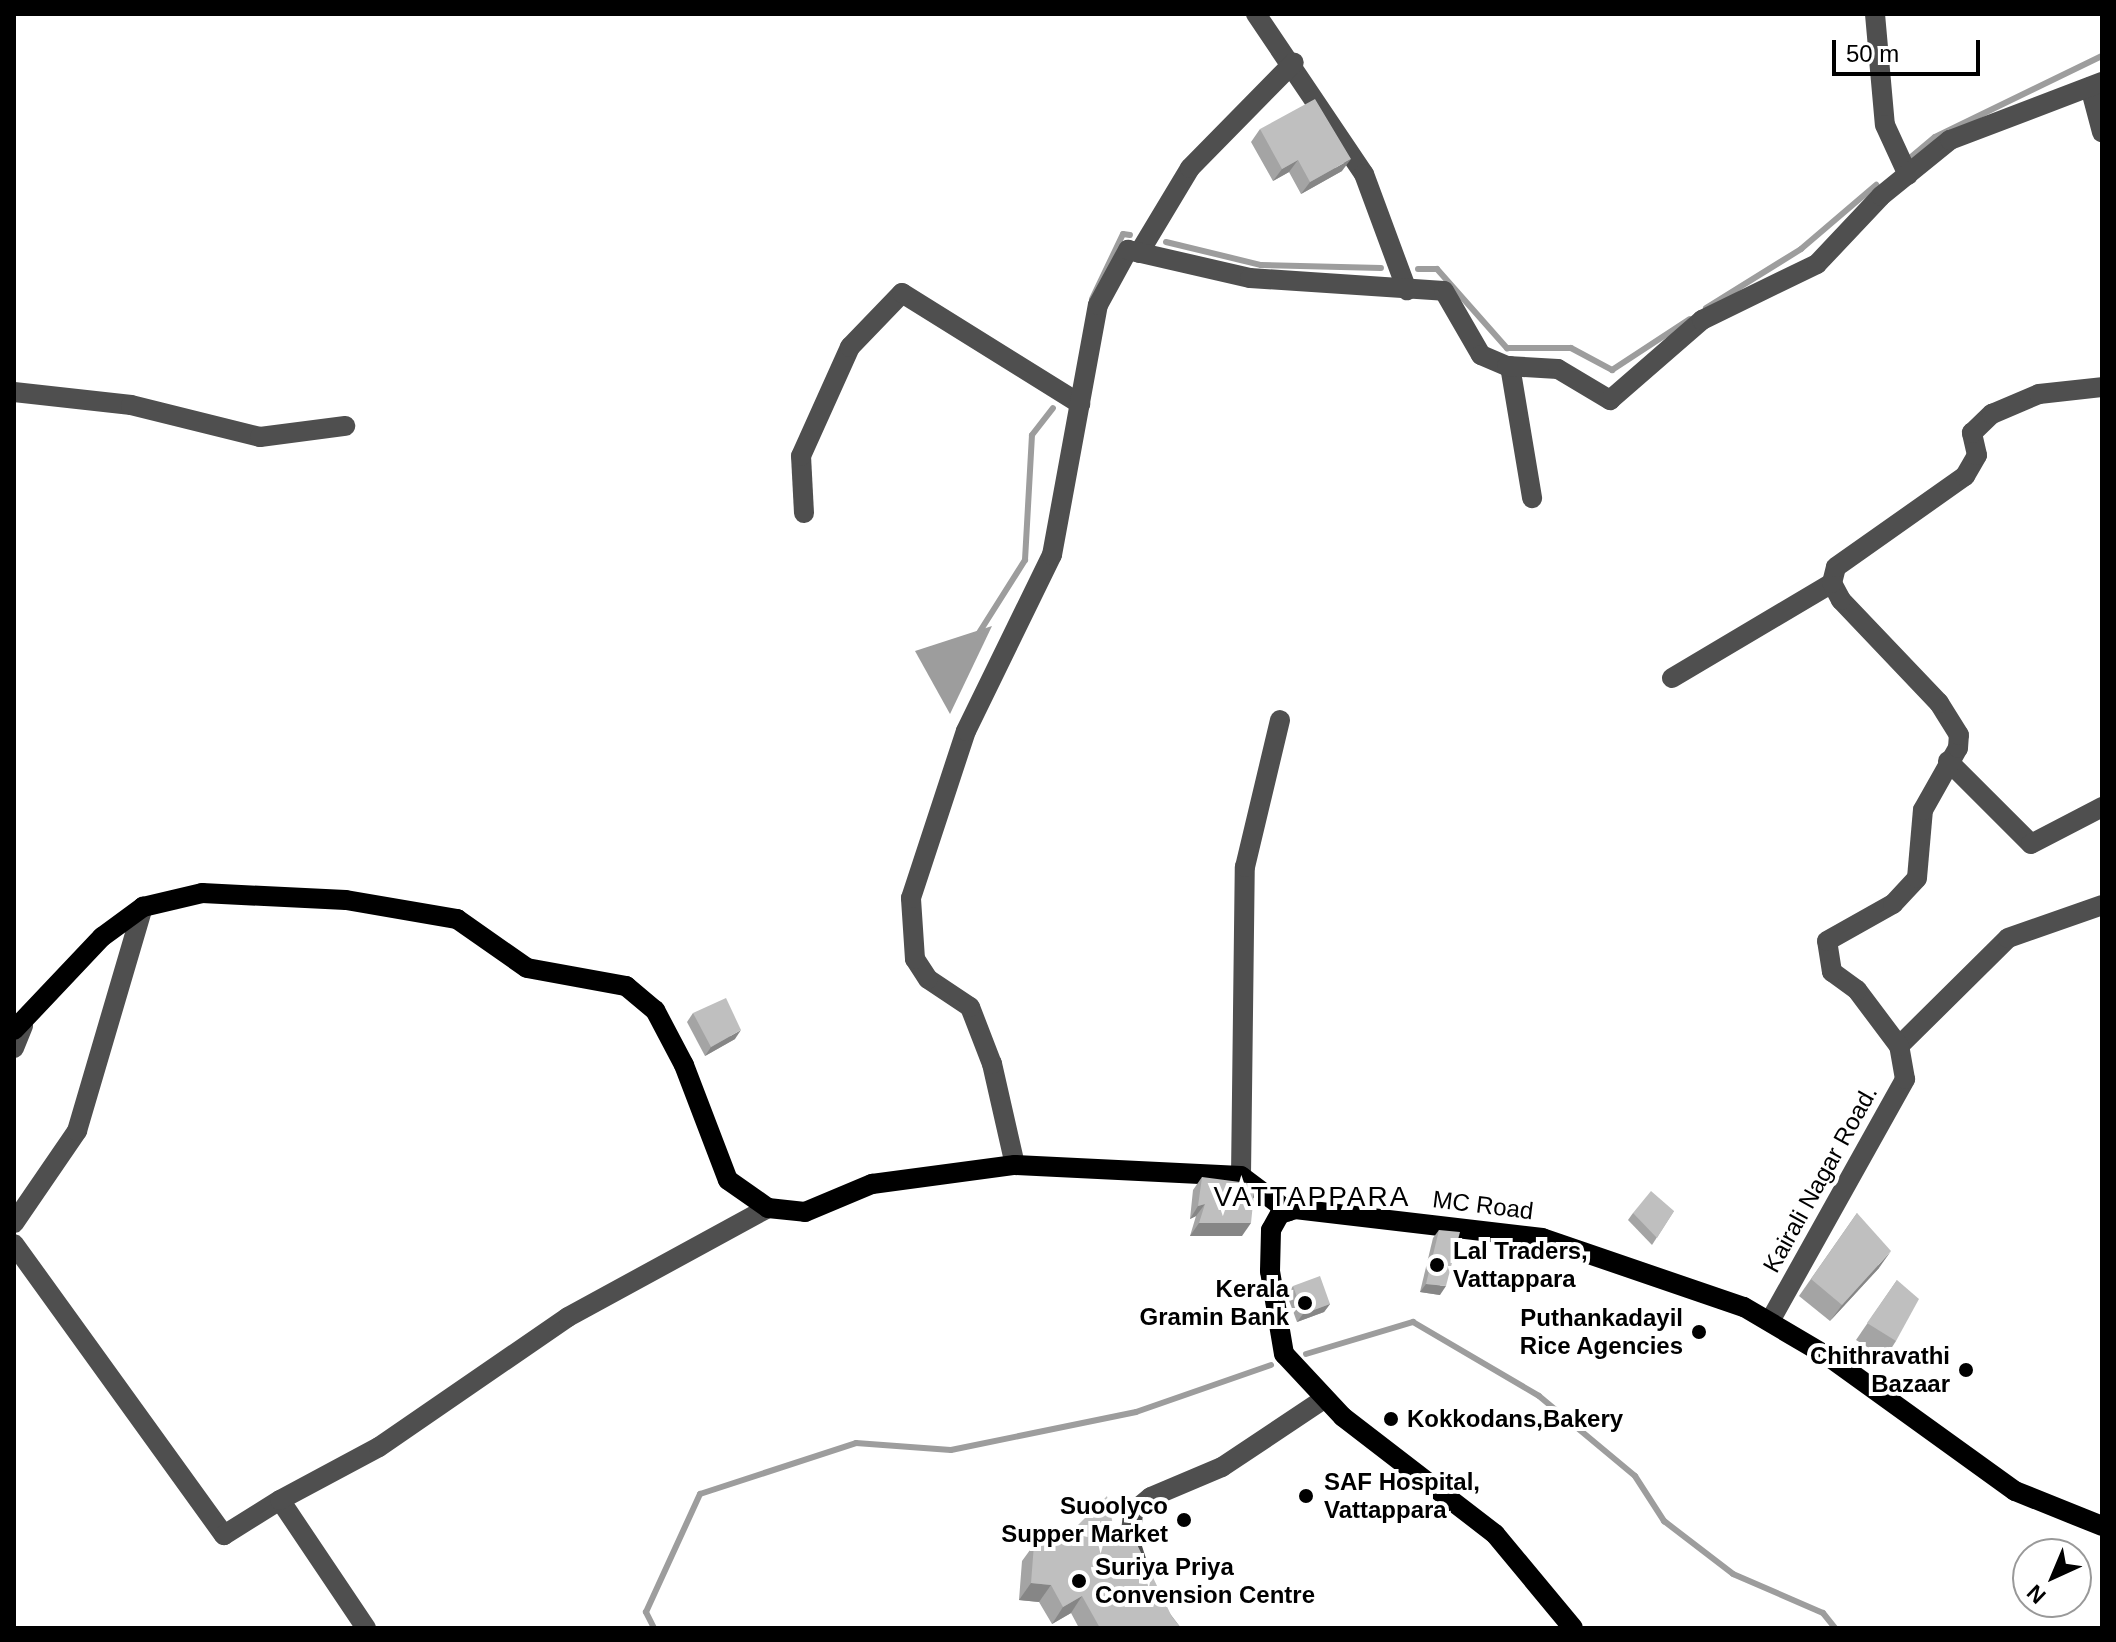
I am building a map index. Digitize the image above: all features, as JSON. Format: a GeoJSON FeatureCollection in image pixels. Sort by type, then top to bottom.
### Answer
{"type":"FeatureCollection","features":[{"type":"Feature","properties":{"kind":"main road"},"geometry":{"type":"LineString","coordinates":[[19,1028],[102,937],[143,907],[202,893],[346,900],[457,919],[527,968],[626,986],[655,1010],[684,1065],[728,1180],[768,1208],[805,1212],[872,1184],[1015,1165],[1241,1176],[1288,1211],[1271,1230],[1270,1255],[1284,1354],[1324,1399],[1495,1534],[1573,1628]]}},
{"type":"Feature","properties":{"kind":"main road","name":"MC Road"},"geometry":{"type":"LineString","coordinates":[[1288,1211],[1542,1238],[1770,1321],[2015,1491],[2102,1526]]}},
{"type":"Feature","properties":{"kind":"street"},"geometry":{"type":"LineString","coordinates":[[1256,14],[1294,62],[1364,174],[1407,290]]}},
{"type":"Feature","properties":{"kind":"street"},"geometry":{"type":"LineString","coordinates":[[1875,14],[1885,125],[1908,175]]}},
{"type":"Feature","properties":{"kind":"street"},"geometry":{"type":"LineString","coordinates":[[1139,253],[1190,168],[1294,62]]}},
{"type":"Feature","properties":{"kind":"street"},"geometry":{"type":"LineString","coordinates":[[1015,1165],[992,1064],[970,1007],[928,979],[915,959],[911,898],[966,731],[1052,555],[1098,305],[1128,250],[1250,278],[1448,293],[1481,355],[1510,366],[1558,369],[1610,400],[1702,320],[1817,264],[1908,175],[1950,140],[2096,85],[2102,132]]}},
{"type":"Feature","properties":{"kind":"street"},"geometry":{"type":"LineString","coordinates":[[804,513],[801,456],[850,347],[902,293],[1080,404]]}},
{"type":"Feature","properties":{"kind":"street"},"geometry":{"type":"LineString","coordinates":[[1510,366],[1532,498]]}},
{"type":"Feature","properties":{"kind":"street"},"geometry":{"type":"LineString","coordinates":[[1672,678],[1832,583],[1836,567],[1965,476],[1977,455],[1972,433],[1992,414],[2039,394],[2102,387]]}},
{"type":"Feature","properties":{"kind":"street"},"geometry":{"type":"LineString","coordinates":[[14,392],[131,405],[260,437],[345,426]]}},
{"type":"Feature","properties":{"kind":"street"},"geometry":{"type":"LineString","coordinates":[[1832,583],[1855,618],[1939,703],[1959,735],[1923,810],[1917,878],[1893,904],[1827,941],[1825,956],[1899,1046],[2008,938],[2102,905]]}},
{"type":"Feature","properties":{"kind":"street"},"geometry":{"type":"LineString","coordinates":[[1241,1176],[1245,867],[1280,720]]}},
{"type":"Feature","properties":{"kind":"street"},"geometry":{"type":"LineString","coordinates":[[1948,761],[2031,844],[2102,807]]}},
{"type":"Feature","properties":{"kind":"street"},"geometry":{"type":"LineString","coordinates":[[14,1223],[77,1131],[143,907]]}},
{"type":"Feature","properties":{"kind":"street"},"geometry":{"type":"LineString","coordinates":[[14,1048],[19,1028]]}},
{"type":"Feature","properties":{"kind":"street","name":"Kairali Nagar Road."},"geometry":{"type":"LineString","coordinates":[[1770,1321],[1905,1079],[1899,1046]]}},
{"type":"Feature","properties":{"kind":"street"},"geometry":{"type":"LineString","coordinates":[[14,1244],[224,1535],[280,1500],[379,1447],[568,1317],[768,1208]]}},
{"type":"Feature","properties":{"kind":"street"},"geometry":{"type":"LineString","coordinates":[[1151,1590],[1130,1542],[1133,1512],[1233,1461],[1324,1399]]}},
{"type":"Feature","properties":{"kind":"street"},"geometry":{"type":"LineString","coordinates":[[280,1500],[366,1628]]}},
{"type":"Feature","properties":{"kind":"shaded area"},"geometry":{"type":"Polygon","coordinates":[[[992,626],[950,714],[915,651],[992,626]]]}},
{"type":"Feature","properties":{"kind":"building"},"geometry":{"type":"Polygon","coordinates":[[[1315,99],[1351,159],[1310,182],[1298,160],[1282,169],[1260,129],[1315,99]]]}},
{"type":"Feature","properties":{"kind":"building"},"geometry":{"type":"Polygon","coordinates":[[[726,998],[741,1030],[711,1047],[693,1013],[726,998]]]}},
{"type":"Feature","properties":{"kind":"building"},"geometry":{"type":"Polygon","coordinates":[[[1202,1177],[1255,1184],[1251,1223],[1199,1223],[1205,1204],[1198,1206],[1202,1177]]]}},
{"type":"Feature","properties":{"kind":"building"},"geometry":{"type":"Polygon","coordinates":[[[1651,1191],[1674,1211],[1657,1238],[1633,1213],[1651,1191]]]}},
{"type":"Feature","properties":{"kind":"building"},"geometry":{"type":"Polygon","coordinates":[[[1857,1213],[1891,1251],[1842,1305],[1811,1279],[1857,1213]]]}},
{"type":"Feature","properties":{"kind":"building","name":"Lal Traders, Vattappara"},"geometry":{"type":"Polygon","coordinates":[[[1439,1230],[1460,1232],[1446,1286],[1426,1284],[1439,1230]]]}},
{"type":"Feature","properties":{"kind":"building"},"geometry":{"type":"Polygon","coordinates":[[[1320,1276],[1330,1304],[1303,1314],[1293,1286],[1320,1276]]]}},
{"type":"Feature","properties":{"kind":"building"},"geometry":{"type":"Polygon","coordinates":[[[1897,1280],[1919,1299],[1896,1341],[1867,1323],[1897,1280]]]}},
{"type":"Feature","properties":{"kind":"building","name":"Suriya Priya Convension Centre"},"geometry":{"type":"Polygon","coordinates":[[[1107,1496],[1117,1544],[1133,1536],[1172,1617],[1181,1628],[1100,1628],[1082,1596],[1063,1607],[1051,1585],[1031,1583],[1034,1544],[1046,1528],[1069,1534],[1107,1496]]]}},
{"type":"Feature","properties":{"kind":"waterway"},"geometry":{"type":"LineString","coordinates":[[1911,157],[1935,137],[2102,56]]}},
{"type":"Feature","properties":{"kind":"waterway"},"geometry":{"type":"LineString","coordinates":[[1706,308],[1801,249],[1876,185]]}},
{"type":"Feature","properties":{"kind":"waterway"},"geometry":{"type":"LineString","coordinates":[[1092,299],[1123,234],[1130,235]]}},
{"type":"Feature","properties":{"kind":"waterway"},"geometry":{"type":"LineString","coordinates":[[1166,242],[1261,265],[1381,268]]}},
{"type":"Feature","properties":{"kind":"waterway"},"geometry":{"type":"LineString","coordinates":[[1418,269],[1437,269],[1507,348],[1571,348],[1612,370],[1690,319]]}},
{"type":"Feature","properties":{"kind":"waterway"},"geometry":{"type":"LineString","coordinates":[[977,636],[1025,560],[1032,435],[1053,408]]}},
{"type":"Feature","properties":{"kind":"waterway"},"geometry":{"type":"LineString","coordinates":[[1306,1354],[1413,1322],[1539,1396],[1635,1476],[1664,1521],[1733,1574],[1823,1613],[1835,1628]]}},
{"type":"Feature","properties":{"kind":"waterway"},"geometry":{"type":"LineString","coordinates":[[654,1628],[646,1612],[700,1494],[856,1443],[951,1450],[1136,1412],[1271,1365]]}},
{"type":"Feature","properties":{"kind":"place","name":"Lal Traders, Vattappara"},"geometry":{"type":"Point","coordinates":[1437,1265]}},
{"type":"Feature","properties":{"kind":"place","name":"Kerala Gramin Bank"},"geometry":{"type":"Point","coordinates":[1305,1303]}},
{"type":"Feature","properties":{"kind":"place","name":"Puthankadayil Rice Agencies"},"geometry":{"type":"Point","coordinates":[1699,1332]}},
{"type":"Feature","properties":{"kind":"place","name":"Chithravathi Bazaar"},"geometry":{"type":"Point","coordinates":[1966,1370]}},
{"type":"Feature","properties":{"kind":"place","name":"Kokkodans,Bakery"},"geometry":{"type":"Point","coordinates":[1391,1419]}},
{"type":"Feature","properties":{"kind":"place","name":"SAF Hospital, Vattappara"},"geometry":{"type":"Point","coordinates":[1306,1496]}},
{"type":"Feature","properties":{"kind":"place","name":"Suoolyco Supper Market"},"geometry":{"type":"Point","coordinates":[1184,1520]}},
{"type":"Feature","properties":{"kind":"place","name":"Suriya Priya Convension Centre"},"geometry":{"type":"Point","coordinates":[1079,1581]}},
{"type":"Feature","properties":{"kind":"district","name":"VATTAPPARA"},"geometry":{"type":"Point","coordinates":[1312,1197]}}]}
